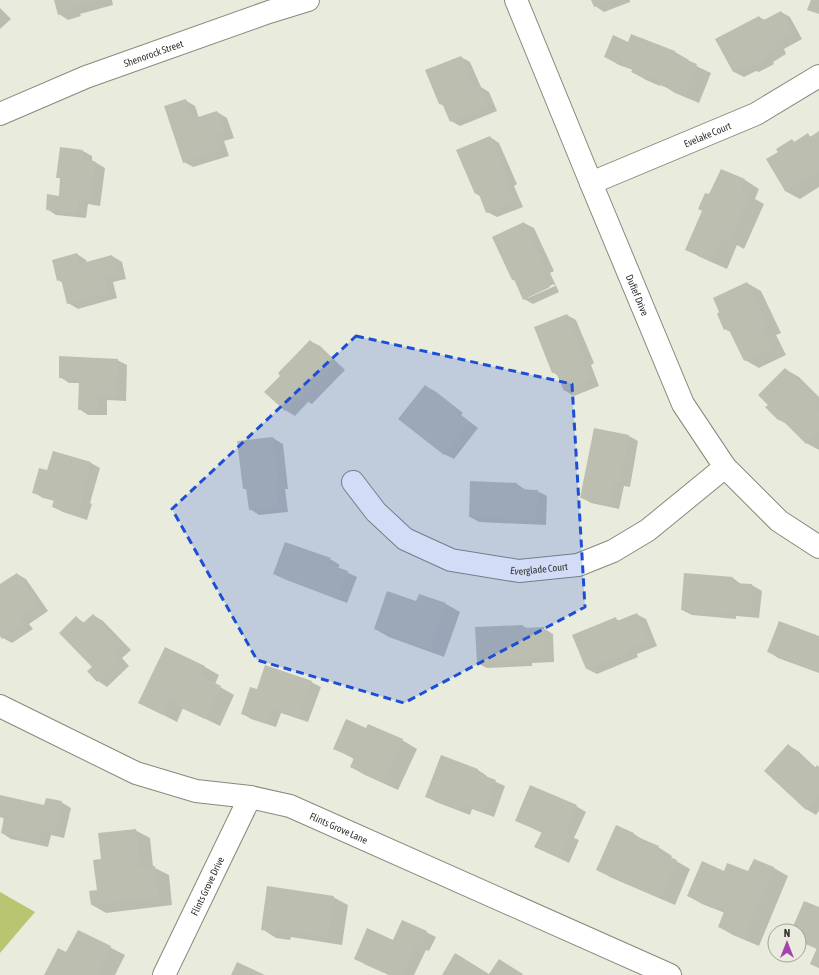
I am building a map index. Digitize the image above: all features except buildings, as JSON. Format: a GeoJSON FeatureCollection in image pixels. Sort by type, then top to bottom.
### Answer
{"type":"FeatureCollection","features":[{"type":"Feature","properties":{"kind":"street","name":"Shenorock Street"},"geometry":{"type":"LineString","coordinates":[[0,114],[86,77],[267,6],[308,0]]}},
{"type":"Feature","properties":{"kind":"street","name":"Dufief Drive"},"geometry":{"type":"LineString","coordinates":[[516,0],[683,404],[725,467],[779,521],[819,547]]}},
{"type":"Feature","properties":{"kind":"street","name":"Evelake Court"},"geometry":{"type":"LineString","coordinates":[[591,183],[756,114],[819,76]]}},
{"type":"Feature","properties":{"kind":"street","name":"Everglade Court"},"geometry":{"type":"LineString","coordinates":[[353,482],[376,512],[405,539],[451,560],[519,571],[578,565],[613,551],[648,530],[725,467]]}},
{"type":"Feature","properties":{"kind":"street","name":"Flints Grove Lane"},"geometry":{"type":"LineString","coordinates":[[0,706],[136,773],[196,791],[250,797],[290,806],[670,975]]}},
{"type":"Feature","properties":{"kind":"street","name":"Flints Grove Drive"},"geometry":{"type":"LineString","coordinates":[[164,975],[250,797]]}},
{"type":"Feature","properties":{"kind":"highlighted area"},"geometry":{"type":"Polygon","coordinates":[[[356,336],[572,384],[585,607],[404,703],[257,660],[172,509],[356,336]]]}},
{"type":"Feature","properties":{"kind":"green space"},"geometry":{"type":"Polygon","coordinates":[[[0,892],[35,912],[0,953],[0,892]]]}}]}
